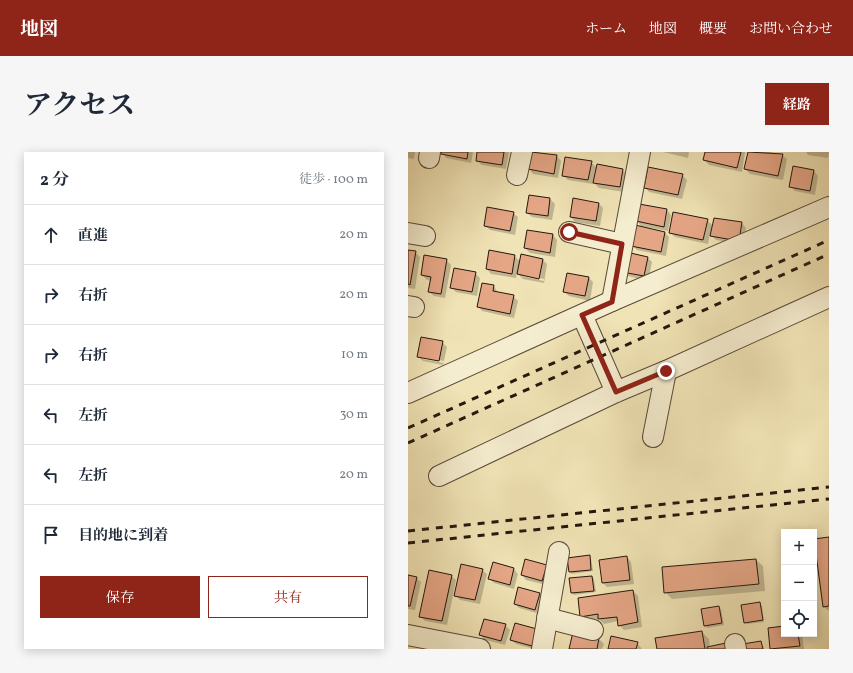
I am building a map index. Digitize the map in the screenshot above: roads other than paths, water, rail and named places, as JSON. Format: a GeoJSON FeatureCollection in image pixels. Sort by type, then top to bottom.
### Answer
{"type":"FeatureCollection","features":[{"type":"Feature","properties":{"kind":"street"},"geometry":{"type":"LineString","coordinates":[[517,175],[522,152]]}},
{"type":"Feature","properties":{"kind":"street"},"geometry":{"type":"LineString","coordinates":[[612,302],[640,152]]}},
{"type":"Feature","properties":{"kind":"street"},"geometry":{"type":"LineString","coordinates":[[408,393],[829,207]]}},
{"type":"Feature","properties":{"kind":"street"},"geometry":{"type":"LineString","coordinates":[[569,232],[622,244]]}},
{"type":"Feature","properties":{"kind":"street"},"geometry":{"type":"LineString","coordinates":[[439,476],[616,392],[829,297]]}},
{"type":"Feature","properties":{"kind":"street"},"geometry":{"type":"LineString","coordinates":[[582,315],[616,392]]}},
{"type":"Feature","properties":{"kind":"street"},"geometry":{"type":"LineString","coordinates":[[653,437],[666,371]]}},
{"type":"Feature","properties":{"kind":"street"},"geometry":{"type":"LineString","coordinates":[[542,649],[559,552]]}},
{"type":"Feature","properties":{"kind":"street"},"geometry":{"type":"LineString","coordinates":[[547,618],[593,630]]}},
{"type":"Feature","properties":{"kind":"street"},"geometry":{"type":"LineString","coordinates":[[408,635],[480,649]]}},
{"type":"Feature","properties":{"kind":"railway"},"geometry":{"type":"LineString","coordinates":[[408,428],[829,240]]}},
{"type":"Feature","properties":{"kind":"railway"},"geometry":{"type":"LineString","coordinates":[[408,443],[829,254]]}},
{"type":"Feature","properties":{"kind":"railway"},"geometry":{"type":"LineString","coordinates":[[408,531],[829,487]]}},
{"type":"Feature","properties":{"kind":"railway"},"geometry":{"type":"LineString","coordinates":[[408,543],[829,499]]}}]}
